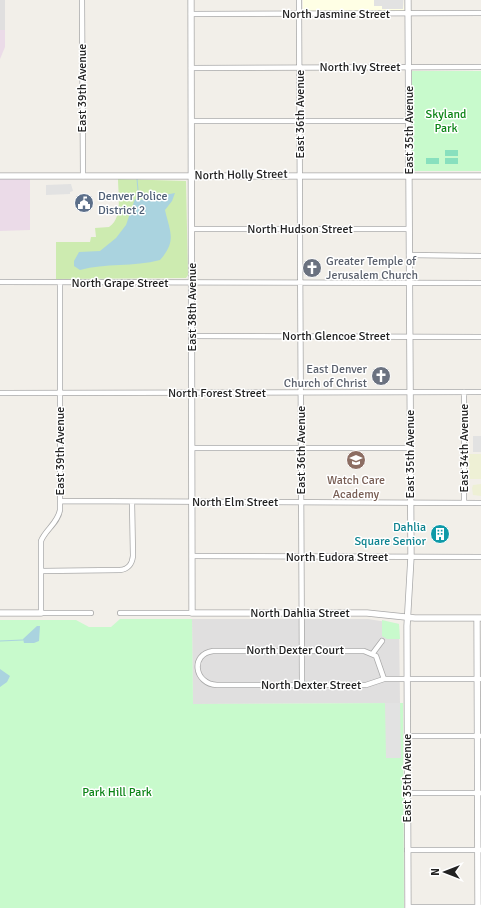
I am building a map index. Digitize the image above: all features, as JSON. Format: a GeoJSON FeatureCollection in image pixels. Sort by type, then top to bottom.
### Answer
{"type":"FeatureCollection","features":[{"type":"Feature","properties":{"kind":"street","name":"East 39th Avenue"},"geometry":{"type":"LineString","coordinates":[[82,0],[83,176]]}},
{"type":"Feature","properties":{"kind":"street","name":"East 38th Avenue"},"geometry":{"type":"LineString","coordinates":[[191,0],[192,613]]}},
{"type":"Feature","properties":{"kind":"street","name":"East 36th Avenue"},"geometry":{"type":"LineString","coordinates":[[299,0],[302,684]]}},
{"type":"Feature","properties":{"kind":"street","name":"East 35th Avenue"},"geometry":{"type":"LineString","coordinates":[[408,0],[411,557],[407,678],[408,908]]}},
{"type":"Feature","properties":{"kind":"street","name":"North Jasmine Street"},"geometry":{"type":"LineString","coordinates":[[191,14],[481,13]]}},
{"type":"Feature","properties":{"kind":"street","name":"North Ivy Street"},"geometry":{"type":"LineString","coordinates":[[191,68],[481,67]]}},
{"type":"Feature","properties":{"kind":"street"},"geometry":{"type":"LineString","coordinates":[[191,121],[408,121]]}},
{"type":"Feature","properties":{"kind":"street","name":"North Holly Street"},"geometry":{"type":"LineString","coordinates":[[0,176],[481,176]]}},
{"type":"Feature","properties":{"kind":"street","name":"North Hudson Street"},"geometry":{"type":"LineString","coordinates":[[192,229],[409,229]]}},
{"type":"Feature","properties":{"kind":"street"},"geometry":{"type":"LineString","coordinates":[[409,255],[481,256]]}},
{"type":"Feature","properties":{"kind":"street","name":"North Grape Street"},"geometry":{"type":"LineString","coordinates":[[0,282],[481,283]]}},
{"type":"Feature","properties":{"kind":"street","name":"East 39th Avenue"},"geometry":{"type":"LineString","coordinates":[[41,613],[41,541],[45,533],[58,517],[60,501],[60,283]]}},
{"type":"Feature","properties":{"kind":"street","name":"North Glencoe Street"},"geometry":{"type":"LineString","coordinates":[[192,336],[481,337]]}},
{"type":"Feature","properties":{"kind":"street","name":"East 34th Avenue"},"geometry":{"type":"LineString","coordinates":[[464,392],[464,503]]}},
{"type":"Feature","properties":{"kind":"street","name":"North Forest Street"},"geometry":{"type":"LineString","coordinates":[[0,393],[481,392]]}},
{"type":"Feature","properties":{"kind":"street"},"geometry":{"type":"LineString","coordinates":[[192,448],[410,448]]}},
{"type":"Feature","properties":{"kind":"street","name":"North Elm Street"},"geometry":{"type":"LineString","coordinates":[[60,501],[481,503]]}},
{"type":"Feature","properties":{"kind":"street"},"geometry":{"type":"LineString","coordinates":[[41,571],[120,570],[128,568],[131,564],[133,556],[132,502]]}},
{"type":"Feature","properties":{"kind":"street","name":"North Eudora Street"},"geometry":{"type":"LineString","coordinates":[[192,556],[481,557]]}},
{"type":"Feature","properties":{"kind":"street"},"geometry":{"type":"LineString","coordinates":[[0,613],[92,613]]}},
{"type":"Feature","properties":{"kind":"street","name":"North Dahlia Street"},"geometry":{"type":"LineString","coordinates":[[120,613],[372,613],[408,617],[479,618]]}},
{"type":"Feature","properties":{"kind":"street"},"geometry":{"type":"LineString","coordinates":[[408,908],[479,907],[479,618]]}},
{"type":"Feature","properties":{"kind":"street"},"geometry":{"type":"LineString","coordinates":[[382,641],[373,654],[378,660],[384,680]]}},
{"type":"Feature","properties":{"kind":"street","name":"North Dexter Court"},"geometry":{"type":"LineString","coordinates":[[198,668],[201,657],[209,651],[364,650],[373,654]]}},
{"type":"Feature","properties":{"kind":"street","name":"North Dexter Street"},"geometry":{"type":"LineString","coordinates":[[198,668],[201,679],[212,685],[366,685],[384,680],[407,678],[479,679]]}},
{"type":"Feature","properties":{"kind":"street"},"geometry":{"type":"LineString","coordinates":[[407,736],[479,736]]}},
{"type":"Feature","properties":{"kind":"street"},"geometry":{"type":"LineString","coordinates":[[407,792],[479,793]]}},
{"type":"Feature","properties":{"kind":"street"},"geometry":{"type":"LineString","coordinates":[[407,850],[479,850]]}},
{"type":"Feature","properties":{"kind":"shaded area"},"geometry":{"type":"Polygon","coordinates":[[[0,0],[5,0],[5,30],[0,30],[0,0]]]}},
{"type":"Feature","properties":{"kind":"shaded area"},"geometry":{"type":"Polygon","coordinates":[[[303,0],[403,0],[404,11],[303,11],[303,0]]]}},
{"type":"Feature","properties":{"kind":"shaded area"},"geometry":{"type":"Polygon","coordinates":[[[374,0],[403,0],[403,9],[382,9],[382,6],[374,6],[374,0]]]}},
{"type":"Feature","properties":{"kind":"shaded area"},"geometry":{"type":"Polygon","coordinates":[[[0,30],[5,30],[5,47],[0,59],[0,30]]]}},
{"type":"Feature","properties":{"kind":"shaded area"},"geometry":{"type":"Polygon","coordinates":[[[0,179],[30,179],[30,230],[0,231],[0,179]]]}},
{"type":"Feature","properties":{"kind":"shaded area"},"geometry":{"type":"Polygon","coordinates":[[[71,184],[73,191],[70,192],[70,194],[46,195],[46,185],[71,184]]]}},
{"type":"Feature","properties":{"kind":"shaded area"},"geometry":{"type":"Polygon","coordinates":[[[473,436],[481,436],[481,452],[473,452],[473,436]]]}},
{"type":"Feature","properties":{"kind":"shaded area"},"geometry":{"type":"Polygon","coordinates":[[[469,454],[481,454],[481,479],[469,479],[469,454]]]}},
{"type":"Feature","properties":{"kind":"shaded area"},"geometry":{"type":"Polygon","coordinates":[[[481,484],[481,496],[473,495],[473,485],[481,484]]]}},
{"type":"Feature","properties":{"kind":"shaded area"},"geometry":{"type":"Polygon","coordinates":[[[192,619],[368,619],[399,624],[400,703],[193,704],[192,619]]]}},
{"type":"Feature","properties":{"kind":"shaded area"},"geometry":{"type":"Polygon","coordinates":[[[385,703],[400,703],[401,758],[386,758],[385,703]]]}},
{"type":"Feature","properties":{"kind":"green space","name":"Skyland Park"},"geometry":{"type":"Polygon","coordinates":[[[412,71],[481,71],[481,171],[412,171],[412,71]]]}},
{"type":"Feature","properties":{"kind":"green space"},"geometry":{"type":"Polygon","coordinates":[[[445,150],[458,150],[458,156],[445,156],[445,150]]]}},
{"type":"Feature","properties":{"kind":"green space"},"geometry":{"type":"Polygon","coordinates":[[[426,158],[439,158],[439,164],[426,164],[426,158]]]}},
{"type":"Feature","properties":{"kind":"green space"},"geometry":{"type":"Polygon","coordinates":[[[445,158],[458,158],[458,164],[445,164],[445,158]]]}},
{"type":"Feature","properties":{"kind":"green space"},"geometry":{"type":"Polygon","coordinates":[[[118,179],[186,181],[188,275],[186,278],[56,279],[56,242],[90,242],[91,237],[96,237],[95,228],[109,227],[113,223],[118,212],[119,205],[118,179]]]}},
{"type":"Feature","properties":{"kind":"green space","name":"Park Hill Park"},"geometry":{"type":"Polygon","coordinates":[[[120,619],[192,619],[193,704],[403,703],[404,908],[0,908],[0,620],[76,620],[89,627],[111,627],[120,619]]]}},
{"type":"Feature","properties":{"kind":"green space"},"geometry":{"type":"Polygon","coordinates":[[[382,620],[399,624],[400,639],[387,639],[382,636],[382,620]]]}},
{"type":"Feature","properties":{"kind":"water"},"geometry":{"type":"Polygon","coordinates":[[[175,193],[172,201],[165,210],[171,236],[169,247],[160,260],[140,264],[99,266],[80,270],[74,266],[74,261],[79,252],[100,251],[116,238],[126,225],[135,199],[139,200],[175,193]]]}},
{"type":"Feature","properties":{"kind":"water"},"geometry":{"type":"Polygon","coordinates":[[[37,626],[40,626],[39,641],[34,643],[24,643],[23,639],[37,626]]]}},
{"type":"Feature","properties":{"kind":"water"},"geometry":{"type":"Polygon","coordinates":[[[0,669],[10,676],[7,682],[0,687],[0,669]]]}},
{"type":"Feature","properties":{"kind":"waterway"},"geometry":{"type":"LineString","coordinates":[[137,179],[139,201]]}},
{"type":"Feature","properties":{"kind":"waterway"},"geometry":{"type":"LineString","coordinates":[[0,641],[23,640]]}},
{"type":"Feature","properties":{"kind":"place","name":"Denver Police District 2"},"geometry":{"type":"Point","coordinates":[84,203]}},
{"type":"Feature","properties":{"kind":"place","name":"Greater Temple of Jerusalem Church"},"geometry":{"type":"Point","coordinates":[312,268]}},
{"type":"Feature","properties":{"kind":"place","name":"East Denver Church of Christ"},"geometry":{"type":"Point","coordinates":[381,376]}},
{"type":"Feature","properties":{"kind":"place","name":"Watch Care Academy"},"geometry":{"type":"Point","coordinates":[356,460]}},
{"type":"Feature","properties":{"kind":"place","name":"Dahlia Square Senior"},"geometry":{"type":"Point","coordinates":[440,534]}}]}
